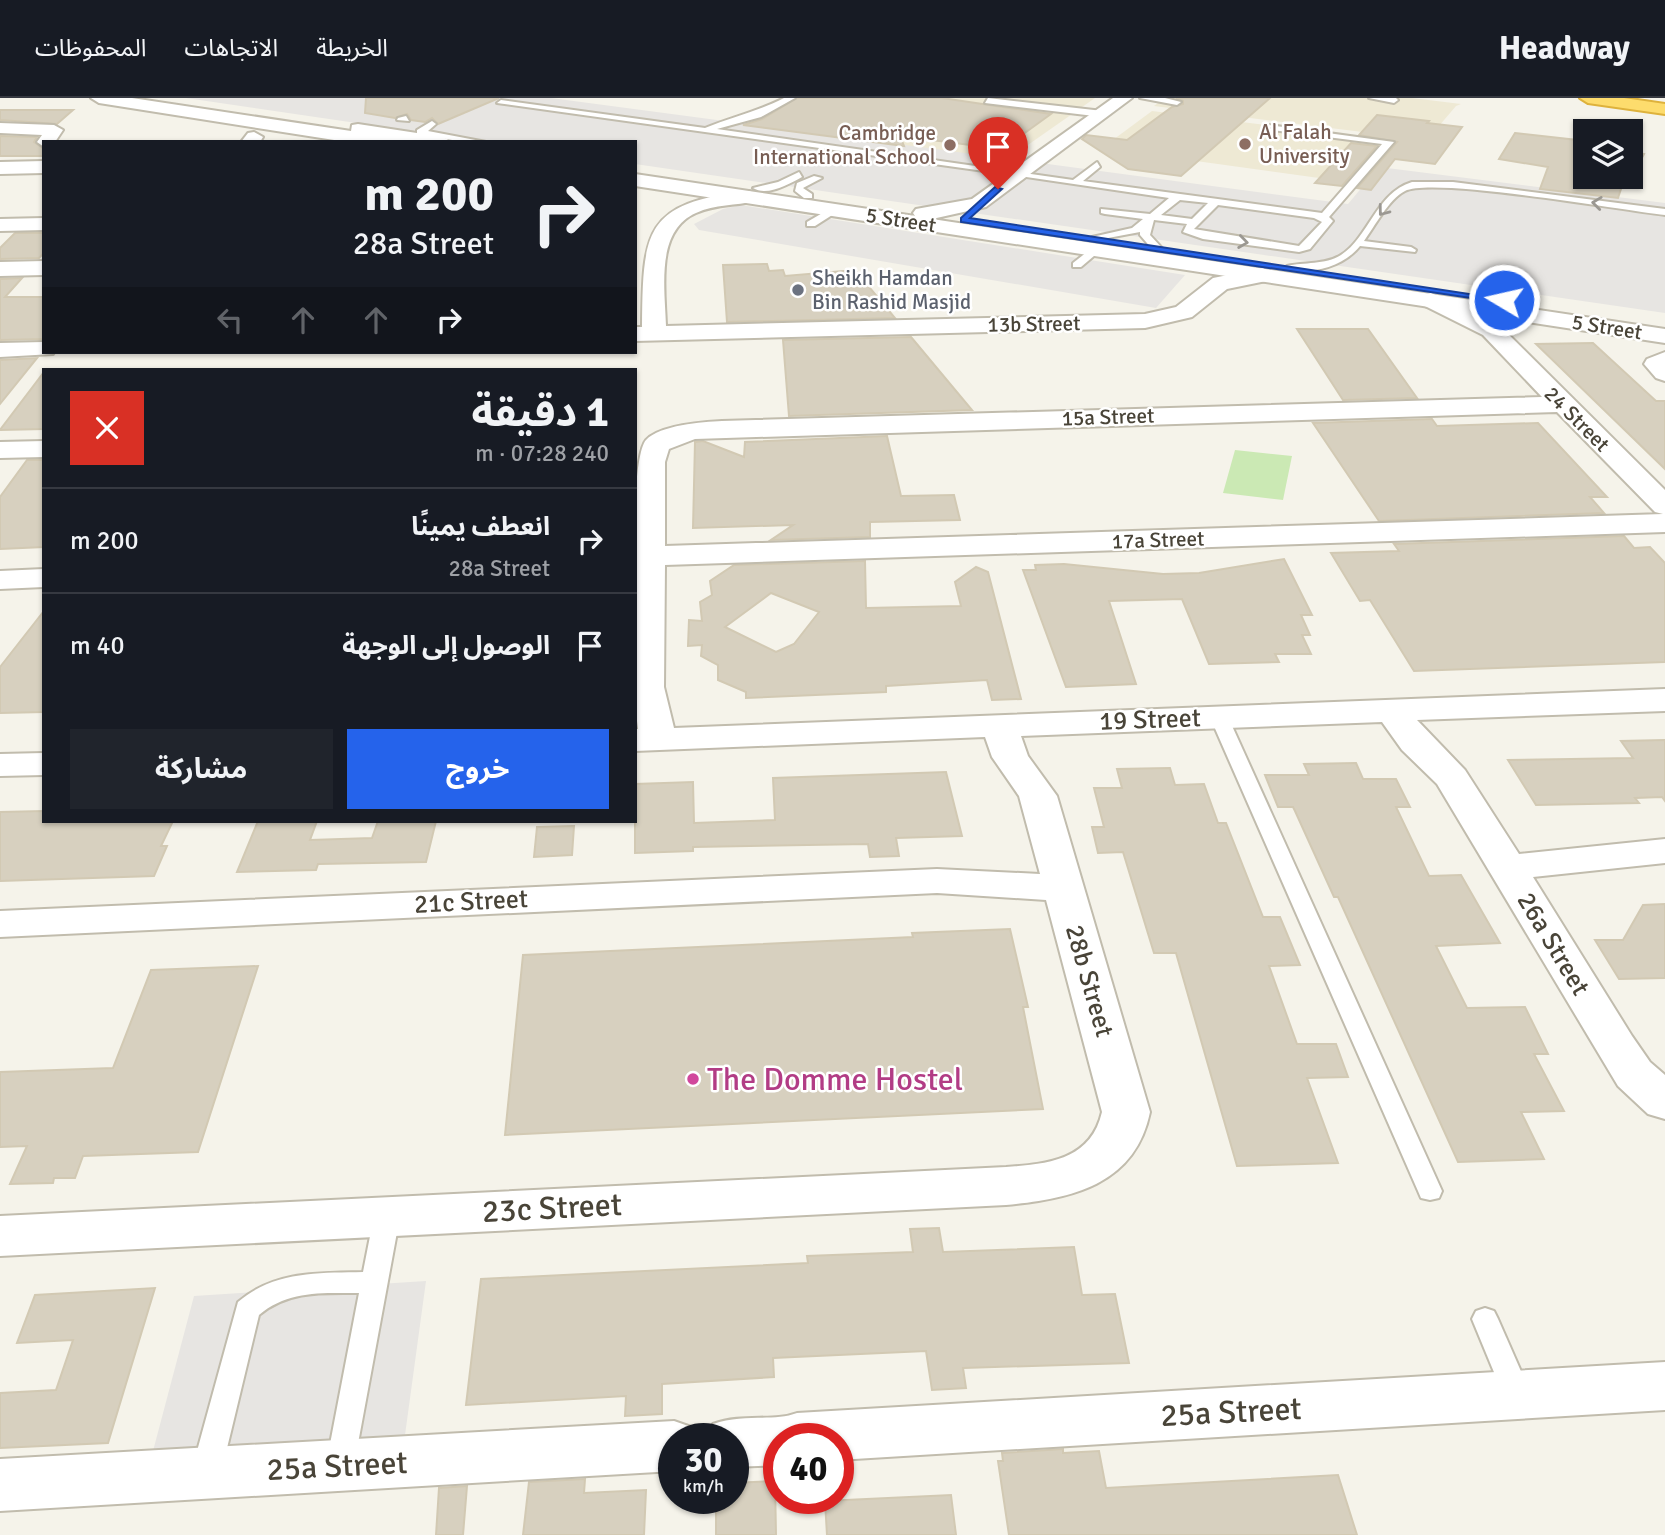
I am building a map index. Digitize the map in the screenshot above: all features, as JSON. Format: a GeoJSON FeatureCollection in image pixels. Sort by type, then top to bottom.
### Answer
{"type":"FeatureCollection","features":[{"type":"Feature","properties":{"kind":"highway"},"geometry":{"type":"LineString","coordinates":[[1588,98],[1665,109]]}},
{"type":"Feature","properties":{"kind":"street"},"geometry":{"type":"LineString","coordinates":[[99,98],[414,140]]}},
{"type":"Feature","properties":{"kind":"street"},"geometry":{"type":"LineString","coordinates":[[118,98],[166,98],[385,138]]}},
{"type":"Feature","properties":{"kind":"street"},"geometry":{"type":"LineString","coordinates":[[922,214],[945,212],[979,203],[1124,98]]}},
{"type":"Feature","properties":{"kind":"street"},"geometry":{"type":"LineString","coordinates":[[0,128],[54,130],[47,140]]}},
{"type":"Feature","properties":{"kind":"street"},"geometry":{"type":"LineString","coordinates":[[10,167],[42,145]]}},
{"type":"Feature","properties":{"kind":"street"},"geometry":{"type":"LineString","coordinates":[[10,167],[42,167]]}},
{"type":"Feature","properties":{"kind":"street","name":"5 Street"},"geometry":{"type":"LineString","coordinates":[[639,174],[753,192],[780,202],[1096,244],[1157,248],[1665,324]]}},
{"type":"Feature","properties":{"kind":"street","name":"5 Street"},"geometry":{"type":"LineString","coordinates":[[639,174],[690,197],[813,187],[922,214],[1096,244],[1196,265],[1665,336]]}},
{"type":"Feature","properties":{"kind":"street"},"geometry":{"type":"LineString","coordinates":[[645,333],[656,244],[666,225],[690,197]]}},
{"type":"Feature","properties":{"kind":"street"},"geometry":{"type":"LineString","coordinates":[[780,202],[811,202],[943,221],[964,220],[976,211],[979,203]]}},
{"type":"Feature","properties":{"kind":"street"},"geometry":{"type":"LineString","coordinates":[[0,225],[42,224]]}},
{"type":"Feature","properties":{"kind":"street"},"geometry":{"type":"LineString","coordinates":[[1196,265],[1208,275],[1212,287]]}},
{"type":"Feature","properties":{"kind":"street"},"geometry":{"type":"LineString","coordinates":[[0,269],[42,268]]}},
{"type":"Feature","properties":{"kind":"street","name":"13b Street"},"geometry":{"type":"LineString","coordinates":[[645,333],[1145,321],[1184,312],[1195,306],[1212,287],[1233,279],[1264,275]]}},
{"type":"Feature","properties":{"kind":"street","name":"24 Street"},"geometry":{"type":"LineString","coordinates":[[1431,300],[1491,330],[1665,506]]}},
{"type":"Feature","properties":{"kind":"street"},"geometry":{"type":"LineString","coordinates":[[1491,330],[1504,321],[1535,316]]}},
{"type":"Feature","properties":{"kind":"street"},"geometry":{"type":"LineString","coordinates":[[0,350],[42,349]]}},
{"type":"Feature","properties":{"kind":"street"},"geometry":{"type":"LineString","coordinates":[[1665,359],[1656,364],[1665,373]]}},
{"type":"Feature","properties":{"kind":"street","name":"15a Street"},"geometry":{"type":"LineString","coordinates":[[650,556],[651,463],[657,444],[681,434],[722,429],[1562,404]]}},
{"type":"Feature","properties":{"kind":"street"},"geometry":{"type":"LineString","coordinates":[[0,450],[42,449]]}},
{"type":"Feature","properties":{"kind":"street","name":"17a Street"},"geometry":{"type":"LineString","coordinates":[[650,556],[1665,523]]}},
{"type":"Feature","properties":{"kind":"street"},"geometry":{"type":"LineString","coordinates":[[646,740],[655,712],[641,699],[650,556]]}},
{"type":"Feature","properties":{"kind":"street"},"geometry":{"type":"LineString","coordinates":[[0,580],[42,578]]}},
{"type":"Feature","properties":{"kind":"street","name":"19 Street"},"geometry":{"type":"LineString","coordinates":[[646,740],[1665,700]]}},
{"type":"Feature","properties":{"kind":"street","name":"26a Street"},"geometry":{"type":"LineString","coordinates":[[1410,710],[1415,742],[1452,778],[1616,1048],[1634,1074],[1665,1102]]}},
{"type":"Feature","properties":{"kind":"street","name":"28b Street"},"geometry":{"type":"LineString","coordinates":[[1038,796],[1043,756],[1041,725]]}},
{"type":"Feature","properties":{"kind":"street","name":"28b Street"},"geometry":{"type":"LineString","coordinates":[[999,726],[1010,757],[1038,796],[1126,1112],[1119,1138],[1098,1160]]}},
{"type":"Feature","properties":{"kind":"street"},"geometry":{"type":"LineString","coordinates":[[0,765],[42,764]]}},
{"type":"Feature","properties":{"kind":"street"},"geometry":{"type":"LineString","coordinates":[[1500,857],[1564,864],[1622,853],[1665,851]]}},
{"type":"Feature","properties":{"kind":"street","name":"21c Street"},"geometry":{"type":"LineString","coordinates":[[1,923],[937,881],[1003,887],[1059,876]]}},
{"type":"Feature","properties":{"kind":"street","name":"23c Street"},"geometry":{"type":"LineString","coordinates":[[0,1236],[1041,1183],[1073,1175],[1098,1160]]}},
{"type":"Feature","properties":{"kind":"street","name":"25a Street"},"geometry":{"type":"LineString","coordinates":[[854,1435],[1665,1385]]}},
{"type":"Feature","properties":{"kind":"street","name":"25a Street"},"geometry":{"type":"LineString","coordinates":[[0,1485],[658,1447]]}},
{"type":"Feature","properties":{"kind":"lane"},"geometry":{"type":"LineString","coordinates":[[517,105],[535,98]]}},
{"type":"Feature","properties":{"kind":"lane"},"geometry":{"type":"LineString","coordinates":[[707,131],[732,120],[758,115],[791,98]]}},
{"type":"Feature","properties":{"kind":"lane"},"geometry":{"type":"LineString","coordinates":[[1144,98],[1178,101]]}},
{"type":"Feature","properties":{"kind":"lane"},"geometry":{"type":"LineString","coordinates":[[1373,98],[1394,100]]}},
{"type":"Feature","properties":{"kind":"lane"},"geometry":{"type":"LineString","coordinates":[[988,101],[1103,114]]}},
{"type":"Feature","properties":{"kind":"lane"},"geometry":{"type":"LineString","coordinates":[[501,103],[984,168]]}},
{"type":"Feature","properties":{"kind":"lane"},"geometry":{"type":"LineString","coordinates":[[567,122],[582,114]]}},
{"type":"Feature","properties":{"kind":"lane"},"geometry":{"type":"LineString","coordinates":[[385,138],[427,124],[420,132],[470,140]]}},
{"type":"Feature","properties":{"kind":"lane"},"geometry":{"type":"LineString","coordinates":[[1272,127],[1389,142],[1324,217]]}},
{"type":"Feature","properties":{"kind":"lane"},"geometry":{"type":"LineString","coordinates":[[724,142],[734,135]]}},
{"type":"Feature","properties":{"kind":"lane"},"geometry":{"type":"LineString","coordinates":[[1075,183],[1097,165]]}},
{"type":"Feature","properties":{"kind":"lane"},"geometry":{"type":"LineString","coordinates":[[753,192],[780,185],[799,175]]}},
{"type":"Feature","properties":{"kind":"lane"},"geometry":{"type":"LineString","coordinates":[[1017,175],[1216,201],[1324,217],[1328,221],[1306,247],[1299,249],[1196,235],[1187,230],[1216,201]]}},
{"type":"Feature","properties":{"kind":"lane"},"geometry":{"type":"LineString","coordinates":[[1291,268],[1340,261],[1359,243],[1398,191],[1424,184],[1665,212]]}},
{"type":"Feature","properties":{"kind":"lane"},"geometry":{"type":"LineString","coordinates":[[1199,199],[1208,191]]}},
{"type":"Feature","properties":{"kind":"lane"},"geometry":{"type":"LineString","coordinates":[[1077,265],[1096,244],[1128,233],[1150,221],[1178,196]]}},
{"type":"Feature","properties":{"kind":"lane"},"geometry":{"type":"LineString","coordinates":[[811,224],[835,210]]}},
{"type":"Feature","properties":{"kind":"lane"},"geometry":{"type":"LineString","coordinates":[[1105,211],[1150,221],[1193,222]]}},
{"type":"Feature","properties":{"kind":"lane"},"geometry":{"type":"LineString","coordinates":[[1150,221],[1144,235],[1157,248]]}},
{"type":"Feature","properties":{"kind":"lane"},"geometry":{"type":"LineString","coordinates":[[1359,243],[1411,250]]}},
{"type":"Feature","properties":{"kind":"lane"},"geometry":{"type":"LineString","coordinates":[[1219,717],[1430,1191]]}},
{"type":"Feature","properties":{"kind":"lane"},"geometry":{"type":"LineString","coordinates":[[340,1466],[387,1216]]}},
{"type":"Feature","properties":{"kind":"lane"},"geometry":{"type":"LineString","coordinates":[[206,1474],[247,1310],[265,1294],[289,1286],[374,1282]]}},
{"type":"Feature","properties":{"kind":"lane"},"geometry":{"type":"LineString","coordinates":[[1485,1320],[1518,1395]]}},
{"type":"Feature","properties":{"kind":"shaded area"},"geometry":{"type":"Polygon","coordinates":[[[186,98],[551,98],[1348,204],[1379,167],[1665,203],[1665,313],[637,164],[637,140],[472,140],[186,98]]]}},
{"type":"Feature","properties":{"kind":"shaded area","name":"Cambridge International School"},"geometry":{"type":"Polygon","coordinates":[[[802,98],[1095,98],[1002,163],[744,128],[802,98]]]}},
{"type":"Feature","properties":{"kind":"shaded area"},"geometry":{"type":"Polygon","coordinates":[[[1165,98],[1412,98],[1461,104],[1456,106],[1427,140],[1154,106],[1165,98]]]}},
{"type":"Feature","properties":{"kind":"shaded area","name":"Al Falah University"},"geometry":{"type":"Polygon","coordinates":[[[1152,111],[1387,140],[1346,180],[1341,181],[1102,148],[1152,111]]]}},
{"type":"Feature","properties":{"kind":"shaded area"},"geometry":{"type":"Polygon","coordinates":[[[741,205],[1185,275],[1156,308],[699,230],[694,224],[723,209],[741,205]]]}},
{"type":"Feature","properties":{"kind":"shaded area"},"geometry":{"type":"Polygon","coordinates":[[[426,1281],[405,1435],[153,1451],[194,1296],[426,1281]]]}},
{"type":"Feature","properties":{"kind":"green space"},"geometry":{"type":"Polygon","coordinates":[[[1235,450],[1292,456],[1283,500],[1223,493],[1235,450]]]}},
{"type":"Feature","properties":{"kind":"building"},"geometry":{"type":"Polygon","coordinates":[[[366,98],[499,98],[438,124],[432,118],[425,122],[411,120],[407,114],[395,118],[365,113],[366,98]]]}},
{"type":"Feature","properties":{"kind":"building","name":"Cambridge International School"},"geometry":{"type":"Polygon","coordinates":[[[797,98],[942,98],[1051,114],[1008,145],[986,147],[900,136],[904,146],[743,125],[762,119],[797,98]]]}},
{"type":"Feature","properties":{"kind":"building"},"geometry":{"type":"Polygon","coordinates":[[[1176,98],[1270,98],[1181,176],[1128,169],[1082,139],[1086,135],[1127,140],[1172,107],[1183,104],[1183,101],[1176,98]]]}},
{"type":"Feature","properties":{"kind":"building"},"geometry":{"type":"Polygon","coordinates":[[[0,110],[73,110],[57,124],[0,120],[0,110]]]}},
{"type":"Feature","properties":{"kind":"building"},"geometry":{"type":"Polygon","coordinates":[[[1377,115],[1462,127],[1435,164],[1395,159],[1371,190],[1357,188],[1397,142],[1359,135],[1377,115]]]}},
{"type":"Feature","properties":{"kind":"building"},"geometry":{"type":"Polygon","coordinates":[[[1515,133],[1573,140],[1573,189],[1621,189],[1618,198],[1540,189],[1548,167],[1499,159],[1515,133]]]}},
{"type":"Feature","properties":{"kind":"building"},"geometry":{"type":"Polygon","coordinates":[[[0,136],[37,137],[34,142],[42,148],[42,156],[0,156],[0,136]]]}},
{"type":"Feature","properties":{"kind":"building"},"geometry":{"type":"Polygon","coordinates":[[[1351,143],[1377,146],[1342,186],[1315,183],[1351,143]]]}},
{"type":"Feature","properties":{"kind":"building"},"geometry":{"type":"Polygon","coordinates":[[[15,233],[42,233],[42,255],[39,258],[0,259],[0,248],[15,233]]]}},
{"type":"Feature","properties":{"kind":"building","name":"Sheikh Hamdan Bin Rashid Masjid"},"geometry":{"type":"Polygon","coordinates":[[[767,264],[769,271],[783,270],[785,276],[855,270],[895,318],[727,322],[723,265],[767,264]]]}},
{"type":"Feature","properties":{"kind":"building"},"geometry":{"type":"Polygon","coordinates":[[[22,278],[5,297],[42,297],[42,339],[0,340],[0,279],[22,278]]]}},
{"type":"Feature","properties":{"kind":"building"},"geometry":{"type":"Polygon","coordinates":[[[1297,329],[1368,329],[1417,398],[1343,400],[1297,329]]]}},
{"type":"Feature","properties":{"kind":"building"},"geometry":{"type":"Polygon","coordinates":[[[911,337],[972,410],[789,416],[783,340],[911,337]]]}},
{"type":"Feature","properties":{"kind":"building"},"geometry":{"type":"Polygon","coordinates":[[[1593,343],[1656,401],[1665,401],[1665,469],[1536,344],[1593,343]]]}},
{"type":"Feature","properties":{"kind":"building"},"geometry":{"type":"Polygon","coordinates":[[[37,358],[0,404],[0,360],[37,358]]]}},
{"type":"Feature","properties":{"kind":"building"},"geometry":{"type":"Polygon","coordinates":[[[42,375],[42,429],[0,430],[42,375]]]}},
{"type":"Feature","properties":{"kind":"building"},"geometry":{"type":"Polygon","coordinates":[[[1432,419],[1437,426],[1538,423],[1607,497],[1590,497],[1604,513],[1379,521],[1313,423],[1432,419]]]}},
{"type":"Feature","properties":{"kind":"building"},"geometry":{"type":"Polygon","coordinates":[[[887,436],[901,496],[954,495],[960,520],[870,522],[870,537],[771,540],[793,525],[693,528],[695,442],[703,441],[744,457],[745,442],[887,436]]]}},
{"type":"Feature","properties":{"kind":"building"},"geometry":{"type":"Polygon","coordinates":[[[27,460],[42,460],[42,547],[0,549],[0,497],[27,460]]]}},
{"type":"Feature","properties":{"kind":"building"},"geometry":{"type":"Polygon","coordinates":[[[1624,536],[1634,548],[1650,547],[1665,563],[1665,662],[1414,671],[1370,600],[1360,601],[1331,553],[1399,551],[1394,544],[1624,536]]]}},
{"type":"Feature","properties":{"kind":"building"},"geometry":{"type":"Polygon","coordinates":[[[1284,559],[1312,615],[1301,615],[1310,635],[1302,635],[1311,654],[1275,654],[1279,662],[1209,664],[1182,599],[1109,601],[1136,684],[1066,687],[1023,570],[1036,570],[1035,565],[1064,564],[1163,574],[1199,573],[1284,559]]]}},
{"type":"Feature","properties":{"kind":"building"},"geometry":{"type":"Polygon","coordinates":[[[865,561],[866,608],[961,606],[955,582],[976,567],[988,572],[1021,699],[992,700],[987,680],[886,686],[886,692],[746,698],[746,692],[718,680],[718,665],[701,656],[702,645],[688,646],[689,620],[702,621],[700,602],[712,595],[710,581],[734,565],[865,561]],[[771,593],[725,627],[776,652],[794,644],[819,612],[771,593]]]}},
{"type":"Feature","properties":{"kind":"building"},"geometry":{"type":"Polygon","coordinates":[[[42,614],[42,712],[0,713],[0,667],[42,614]]]}},
{"type":"Feature","properties":{"kind":"building"},"geometry":{"type":"Polygon","coordinates":[[[1665,740],[1665,801],[1662,797],[1635,798],[1639,803],[1536,805],[1508,760],[1633,758],[1621,741],[1665,740]]]}},
{"type":"Feature","properties":{"kind":"building"},"geometry":{"type":"Polygon","coordinates":[[[1356,763],[1363,779],[1396,779],[1410,807],[1396,807],[1429,876],[1461,875],[1500,943],[1436,946],[1467,1008],[1525,1007],[1548,1054],[1534,1054],[1564,1111],[1521,1112],[1544,1159],[1458,1162],[1338,897],[1334,897],[1293,807],[1278,807],[1265,775],[1309,775],[1304,764],[1356,763]]]}},
{"type":"Feature","properties":{"kind":"building"},"geometry":{"type":"Polygon","coordinates":[[[1170,768],[1175,785],[1204,784],[1218,823],[1226,823],[1263,917],[1280,917],[1300,965],[1269,966],[1297,1044],[1336,1044],[1348,1077],[1307,1078],[1338,1163],[1237,1166],[1176,953],[1154,953],[1123,852],[1098,853],[1092,827],[1104,827],[1094,788],[1122,788],[1117,769],[1170,768]]]}},
{"type":"Feature","properties":{"kind":"building"},"geometry":{"type":"Polygon","coordinates":[[[946,772],[962,836],[896,838],[899,856],[870,857],[868,844],[693,847],[693,851],[635,853],[637,784],[693,782],[694,823],[775,820],[773,778],[946,772]]]}},
{"type":"Feature","properties":{"kind":"building"},"geometry":{"type":"Polygon","coordinates":[[[42,811],[42,823],[172,823],[161,846],[167,846],[154,876],[0,881],[0,812],[42,811]]]}},
{"type":"Feature","properties":{"kind":"building"},"geometry":{"type":"Polygon","coordinates":[[[257,823],[316,823],[310,840],[372,838],[377,823],[436,823],[426,862],[318,864],[316,870],[237,872],[257,823]]]}},
{"type":"Feature","properties":{"kind":"building"},"geometry":{"type":"Polygon","coordinates":[[[574,826],[572,855],[534,857],[537,827],[574,826]]]}},
{"type":"Feature","properties":{"kind":"building"},"geometry":{"type":"Polygon","coordinates":[[[1665,904],[1665,978],[1619,979],[1595,940],[1623,940],[1643,905],[1665,904]]]}},
{"type":"Feature","properties":{"kind":"building"},"geometry":{"type":"Polygon","coordinates":[[[1010,929],[1028,1007],[1023,1007],[1043,1109],[505,1135],[523,955],[913,937],[912,933],[1010,929]]]}},
{"type":"Feature","properties":{"kind":"building"},"geometry":{"type":"Polygon","coordinates":[[[258,966],[198,1152],[83,1156],[75,1178],[54,1178],[53,1183],[10,1184],[27,1146],[0,1147],[0,1072],[113,1068],[151,970],[258,966]]]}},
{"type":"Feature","properties":{"kind":"building"},"geometry":{"type":"Polygon","coordinates":[[[939,1228],[943,1252],[1074,1247],[1082,1295],[1115,1294],[1129,1363],[963,1368],[966,1388],[932,1390],[926,1351],[773,1358],[774,1377],[662,1384],[662,1414],[625,1416],[626,1396],[466,1405],[481,1279],[808,1263],[807,1256],[913,1252],[910,1229],[939,1228]]]}},
{"type":"Feature","properties":{"kind":"building"},"geometry":{"type":"Polygon","coordinates":[[[155,1288],[108,1443],[0,1448],[0,1393],[56,1390],[73,1340],[17,1343],[35,1295],[155,1288]]]}},
{"type":"Feature","properties":{"kind":"building"},"geometry":{"type":"Polygon","coordinates":[[[1063,1449],[1063,1453],[1099,1451],[1106,1488],[1338,1475],[1357,1535],[1009,1535],[998,1461],[1003,1461],[1002,1453],[1063,1449]]]}},
{"type":"Feature","properties":{"kind":"building"},"geometry":{"type":"Polygon","coordinates":[[[585,1479],[584,1493],[646,1490],[644,1535],[523,1535],[529,1482],[585,1479]]]}},
{"type":"Feature","properties":{"kind":"building"},"geometry":{"type":"Polygon","coordinates":[[[749,1482],[763,1482],[763,1514],[776,1514],[776,1535],[716,1535],[716,1514],[749,1514],[749,1482]]]}},
{"type":"Feature","properties":{"kind":"building"},"geometry":{"type":"Polygon","coordinates":[[[467,1486],[463,1535],[436,1535],[439,1488],[467,1486]]]}},
{"type":"Feature","properties":{"kind":"building"},"geometry":{"type":"Polygon","coordinates":[[[951,1495],[956,1535],[827,1535],[826,1514],[854,1514],[854,1500],[951,1495]]]}},
{"type":"Feature","properties":{"kind":"place","name":"Al Falah University"},"geometry":{"type":"Point","coordinates":[1245,144]}},
{"type":"Feature","properties":{"kind":"place","name":"Cambridge International School"},"geometry":{"type":"Point","coordinates":[950,145]}},
{"type":"Feature","properties":{"kind":"place","name":"Sheikh Hamdan Bin Rashid Masjid"},"geometry":{"type":"Point","coordinates":[798,290]}},
{"type":"Feature","properties":{"kind":"place","name":"The Domme Hostel"},"geometry":{"type":"Point","coordinates":[693,1079]}},
{"type":"Feature","properties":{"kind":"route"},"geometry":{"type":"LineString","coordinates":[[998,189],[979,203],[976,211],[964,220],[1504,300]]}}]}
